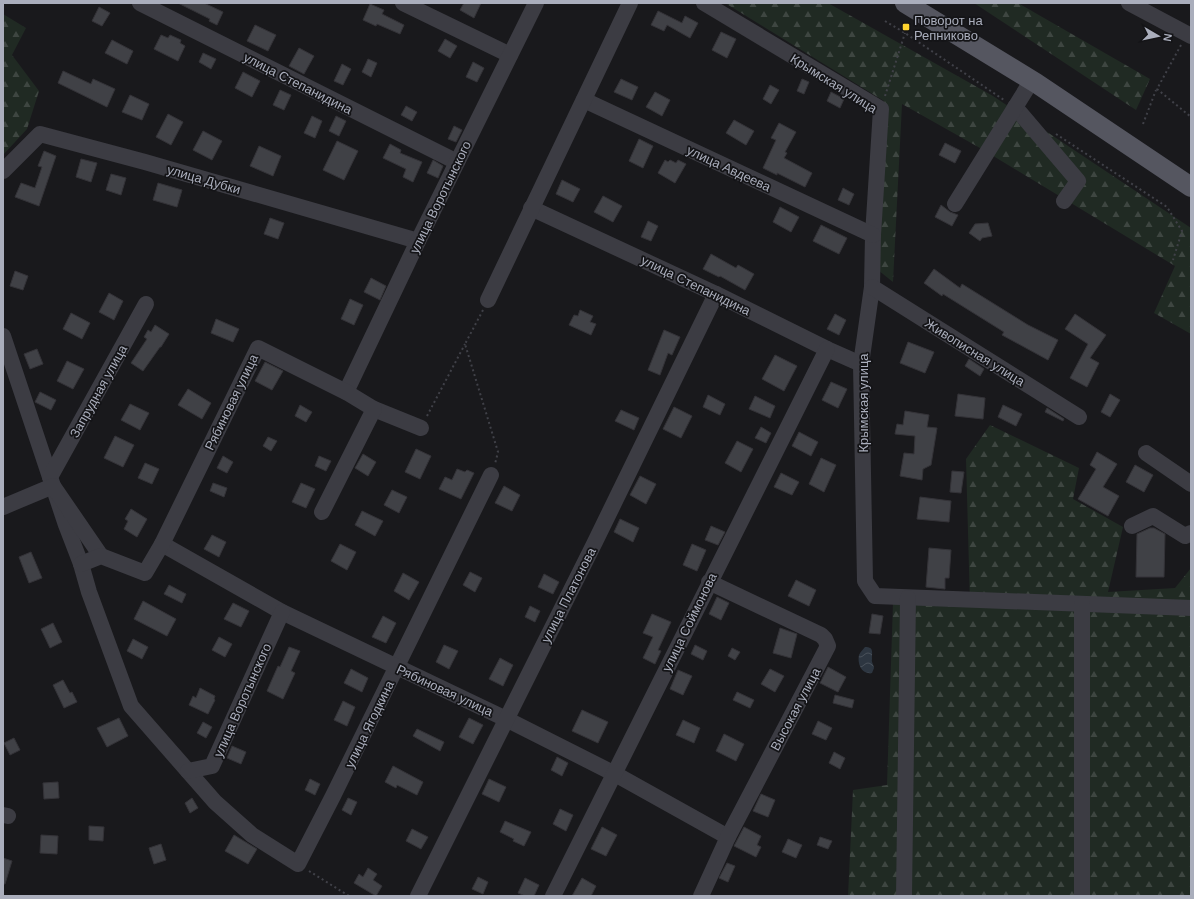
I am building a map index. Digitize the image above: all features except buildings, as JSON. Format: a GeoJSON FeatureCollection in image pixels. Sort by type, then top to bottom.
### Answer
{"type":"FeatureCollection","features":[{"type":"Feature","properties":{"kind":"main road"},"geometry":{"type":"LineString","coordinates":[[905,3],[1032,80],[1191,187]]}},
{"type":"Feature","properties":{"kind":"street","name":"улица Степанидина"},"geometry":{"type":"LineString","coordinates":[[140,3],[457,162]]}},
{"type":"Feature","properties":{"kind":"street"},"geometry":{"type":"LineString","coordinates":[[403,3],[510,55]]}},
{"type":"Feature","properties":{"kind":"street","name":"улица Воротынского"},"geometry":{"type":"LineString","coordinates":[[346,392],[418,241],[536,3]]}},
{"type":"Feature","properties":{"kind":"street"},"geometry":{"type":"LineString","coordinates":[[488,300],[630,3]]}},
{"type":"Feature","properties":{"kind":"street","name":"Крымская улица"},"geometry":{"type":"LineString","coordinates":[[704,3],[881,109],[873,235],[872,287],[861,364],[865,581],[875,596],[1191,608]]}},
{"type":"Feature","properties":{"kind":"street"},"geometry":{"type":"LineString","coordinates":[[1129,3],[1189,35]]}},
{"type":"Feature","properties":{"kind":"street"},"geometry":{"type":"LineString","coordinates":[[955,204],[1032,80]]}},
{"type":"Feature","properties":{"kind":"street","name":"улица Авдеева"},"geometry":{"type":"LineString","coordinates":[[584,100],[873,235]]}},
{"type":"Feature","properties":{"kind":"street"},"geometry":{"type":"LineString","coordinates":[[1015,107],[1078,180],[1064,201]]}},
{"type":"Feature","properties":{"kind":"street","name":"улица Дубки"},"geometry":{"type":"LineString","coordinates":[[3,171],[40,134],[145,162],[418,241]]}},
{"type":"Feature","properties":{"kind":"street","name":"улица Степанидина"},"geometry":{"type":"LineString","coordinates":[[531,208],[716,294],[827,349],[861,364]]}},
{"type":"Feature","properties":{"kind":"street","name":"Живописная улица"},"geometry":{"type":"LineString","coordinates":[[872,287],[1079,417]]}},
{"type":"Feature","properties":{"kind":"street","name":"улица Платонова"},"geometry":{"type":"LineString","coordinates":[[418,896],[716,294]]}},
{"type":"Feature","properties":{"kind":"street","name":"Запрудная улица"},"geometry":{"type":"LineString","coordinates":[[51,482],[146,304]]}},
{"type":"Feature","properties":{"kind":"street"},"geometry":{"type":"LineString","coordinates":[[3,336],[51,482],[130,706],[215,802],[252,835],[298,864]]}},
{"type":"Feature","properties":{"kind":"street","name":"Рябиновая улица"},"geometry":{"type":"LineString","coordinates":[[101,556],[145,573],[162,544],[258,348],[346,392]]}},
{"type":"Feature","properties":{"kind":"street","name":"улица Соймонова"},"geometry":{"type":"LineString","coordinates":[[553,896],[827,349]]}},
{"type":"Feature","properties":{"kind":"street"},"geometry":{"type":"LineString","coordinates":[[346,392],[374,409],[421,428]]}},
{"type":"Feature","properties":{"kind":"street"},"geometry":{"type":"LineString","coordinates":[[322,512],[374,409]]}},
{"type":"Feature","properties":{"kind":"street"},"geometry":{"type":"LineString","coordinates":[[1146,453],[1191,484]]}},
{"type":"Feature","properties":{"kind":"street","name":"улица Ягодкина"},"geometry":{"type":"LineString","coordinates":[[298,864],[397,668],[491,475]]}},
{"type":"Feature","properties":{"kind":"street"},"geometry":{"type":"LineString","coordinates":[[3,507],[51,482]]}},
{"type":"Feature","properties":{"kind":"street"},"geometry":{"type":"LineString","coordinates":[[51,482],[101,556],[80,564]]}},
{"type":"Feature","properties":{"kind":"street"},"geometry":{"type":"LineString","coordinates":[[1132,526],[1153,516],[1185,536],[1191,533]]}},
{"type":"Feature","properties":{"kind":"street","name":"Рябиновая улица"},"geometry":{"type":"LineString","coordinates":[[162,544],[282,612],[506,719],[615,774],[728,837]]}},
{"type":"Feature","properties":{"kind":"street","name":"Высокая улица"},"geometry":{"type":"LineString","coordinates":[[701,896],[728,837],[828,646],[825,639],[821,635],[709,582]]}},
{"type":"Feature","properties":{"kind":"street"},"geometry":{"type":"LineString","coordinates":[[904,896],[908,598]]}},
{"type":"Feature","properties":{"kind":"street"},"geometry":{"type":"LineString","coordinates":[[1082,604],[1082,896]]}},
{"type":"Feature","properties":{"kind":"street","name":"улица Воротынского"},"geometry":{"type":"LineString","coordinates":[[188,771],[212,766],[282,612]]}},
{"type":"Feature","properties":{"kind":"path"},"geometry":{"type":"LineString","coordinates":[[885,21],[906,33],[1015,107]]}},
{"type":"Feature","properties":{"kind":"path"},"geometry":{"type":"LineString","coordinates":[[881,109],[906,33]]}},
{"type":"Feature","properties":{"kind":"path"},"geometry":{"type":"LineString","coordinates":[[1143,124],[1157,89],[1189,35]]}},
{"type":"Feature","properties":{"kind":"path"},"geometry":{"type":"LineString","coordinates":[[1157,89],[1191,116]]}},
{"type":"Feature","properties":{"kind":"path"},"geometry":{"type":"LineString","coordinates":[[1055,133],[1167,207],[1182,231],[1173,260]]}},
{"type":"Feature","properties":{"kind":"path"},"geometry":{"type":"LineString","coordinates":[[421,428],[488,300]]}},
{"type":"Feature","properties":{"kind":"path"},"geometry":{"type":"LineString","coordinates":[[465,344],[498,452],[491,475]]}},
{"type":"Feature","properties":{"kind":"path"},"geometry":{"type":"LineString","coordinates":[[298,864],[349,896]]}},
{"type":"Feature","properties":{"kind":"green space"},"geometry":{"type":"Polygon","coordinates":[[[725,3],[828,3],[993,96],[1191,228],[1191,334],[1154,313],[1175,266],[980,148],[902,104],[893,282],[878,270],[884,101],[725,3]]]}},
{"type":"Feature","properties":{"kind":"green space"},"geometry":{"type":"Polygon","coordinates":[[[974,3],[1018,3],[1150,79],[1136,110],[974,3]]]}},
{"type":"Feature","properties":{"kind":"green space"},"geometry":{"type":"Polygon","coordinates":[[[3,14],[26,28],[12,55],[39,91],[27,129],[3,155],[3,14]]]}},
{"type":"Feature","properties":{"kind":"green space"},"geometry":{"type":"Polygon","coordinates":[[[990,425],[1079,468],[1073,499],[1123,527],[1108,592],[1175,588],[1191,568],[1191,896],[848,896],[853,790],[887,785],[893,603],[970,604],[966,459],[990,425]]]}},
{"type":"Feature","properties":{"kind":"water"},"geometry":{"type":"Polygon","coordinates":[[[865,647],[872,650],[872,661],[874,668],[872,673],[863,671],[859,662],[859,655],[865,647]]]}},
{"type":"Feature","properties":{"kind":"place","name":"Поворот на Репниково"},"geometry":{"type":"Point","coordinates":[906,27]}}]}
